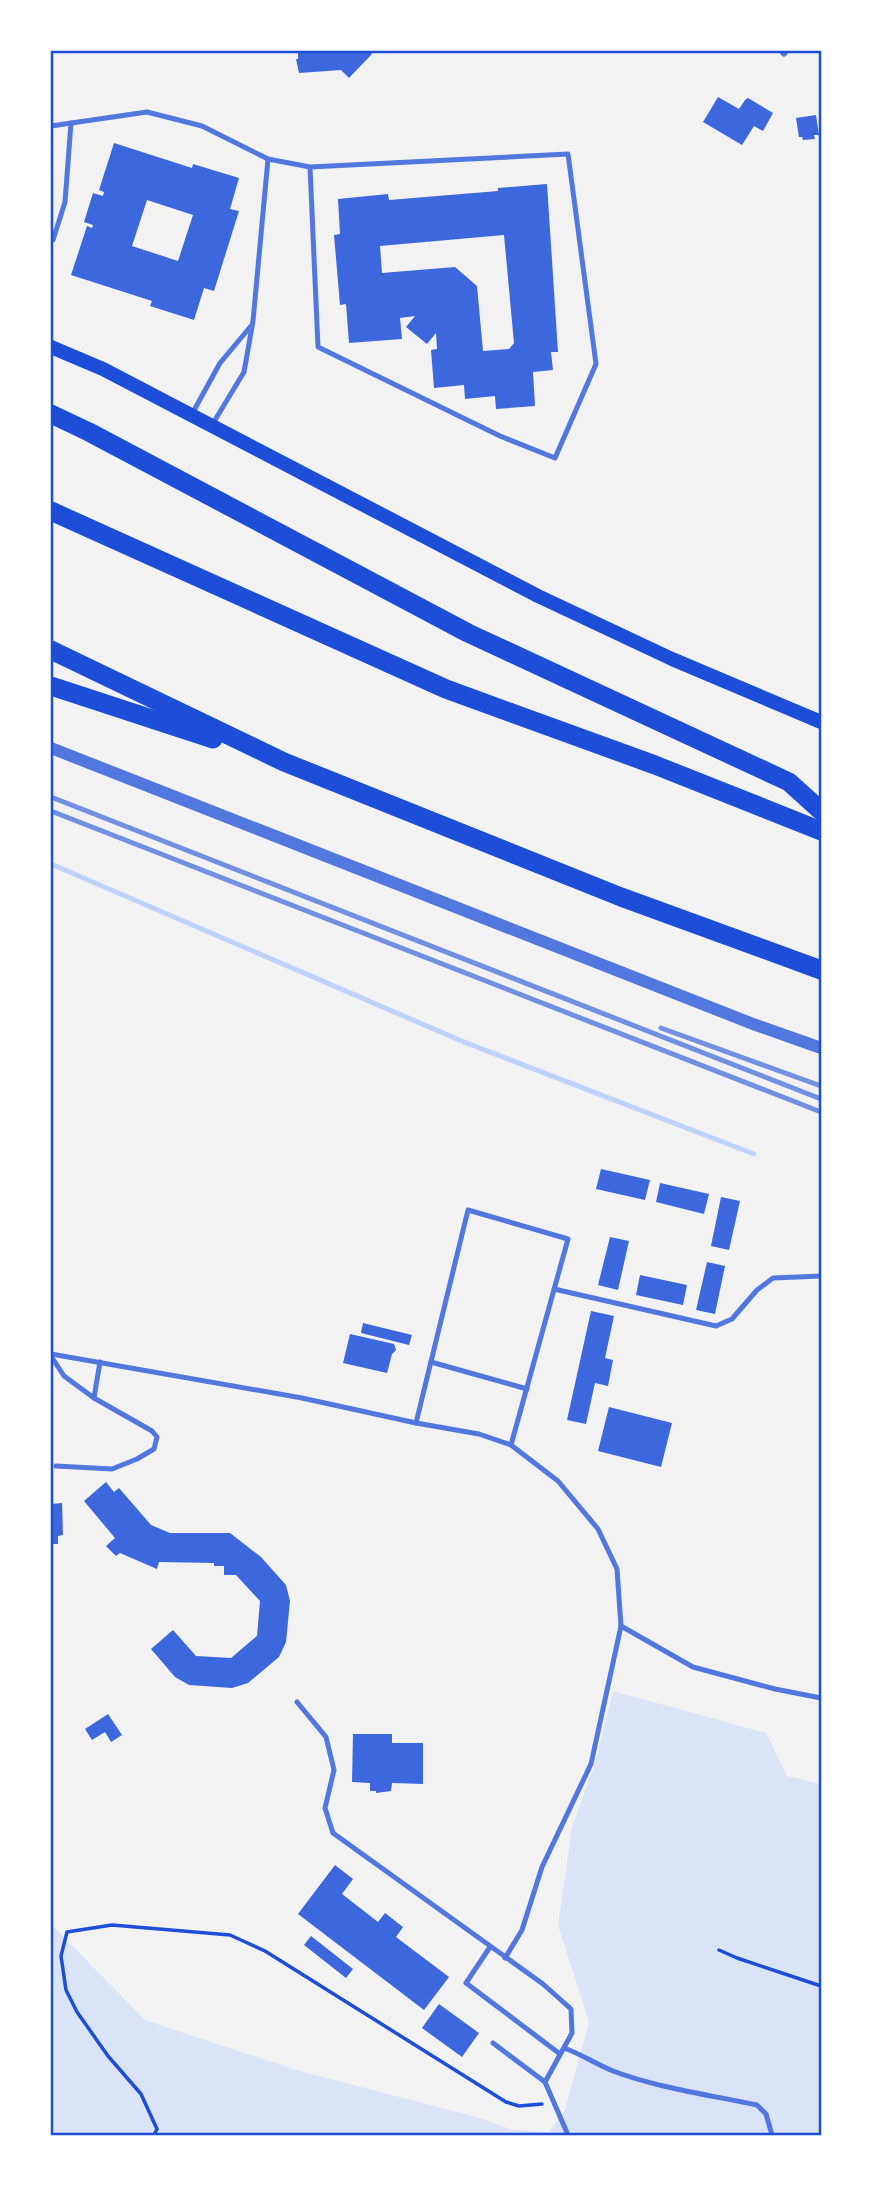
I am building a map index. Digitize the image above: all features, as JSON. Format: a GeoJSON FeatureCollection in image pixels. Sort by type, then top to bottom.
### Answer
{"type":"FeatureCollection","features":[{"type":"Feature","properties":{"kind":"highway"},"geometry":{"type":"LineString","coordinates":[[51,414],[468,633],[789,782],[821,811]]}},
{"type":"Feature","properties":{"kind":"highway"},"geometry":{"type":"LineString","coordinates":[[51,511],[446,689],[642,760],[821,831]]}},
{"type":"Feature","properties":{"kind":"highway"},"geometry":{"type":"LineString","coordinates":[[51,650],[284,762]]}},
{"type":"Feature","properties":{"kind":"highway"},"geometry":{"type":"LineString","coordinates":[[51,686],[284,762],[621,897],[821,970]]}},
{"type":"Feature","properties":{"kind":"main road"},"geometry":{"type":"LineString","coordinates":[[51,346],[103,369],[538,596],[672,659],[821,722]]}},
{"type":"Feature","properties":{"kind":"street"},"geometry":{"type":"LineString","coordinates":[[51,748],[715,1009],[821,1048]]}},
{"type":"Feature","properties":{"kind":"lane"},"geometry":{"type":"LineString","coordinates":[[51,126],[147,112],[202,126],[268,159],[310,167],[568,154],[596,364],[555,458],[500,436],[318,347],[310,167]]}},
{"type":"Feature","properties":{"kind":"lane"},"geometry":{"type":"LineString","coordinates":[[51,239],[53,240],[65,202],[71,124]]}},
{"type":"Feature","properties":{"kind":"lane"},"geometry":{"type":"LineString","coordinates":[[212,426],[244,372],[253,324],[268,159]]}},
{"type":"Feature","properties":{"kind":"lane"},"geometry":{"type":"LineString","coordinates":[[192,415],[220,363],[253,324]]}},
{"type":"Feature","properties":{"kind":"lane"},"geometry":{"type":"LineString","coordinates":[[416,1423],[468,1210],[568,1239],[511,1445]]}},
{"type":"Feature","properties":{"kind":"lane"},"geometry":{"type":"LineString","coordinates":[[554,1289],[716,1326],[732,1319],[757,1290],[773,1278],[821,1276]]}},
{"type":"Feature","properties":{"kind":"lane"},"geometry":{"type":"LineString","coordinates":[[51,1355],[302,1398],[479,1434],[511,1445],[558,1481],[598,1530],[617,1569],[621,1626],[592,1764],[542,1867],[522,1930],[505,1958]]}},
{"type":"Feature","properties":{"kind":"lane"},"geometry":{"type":"LineString","coordinates":[[51,1355],[64,1376],[157,1437],[155,1449],[112,1469],[56,1466]]}},
{"type":"Feature","properties":{"kind":"lane"},"geometry":{"type":"LineString","coordinates":[[94,1398],[100,1362]]}},
{"type":"Feature","properties":{"kind":"lane"},"geometry":{"type":"LineString","coordinates":[[431,1362],[527,1389]]}},
{"type":"Feature","properties":{"kind":"lane"},"geometry":{"type":"LineString","coordinates":[[621,1626],[693,1667],[821,1698]]}},
{"type":"Feature","properties":{"kind":"lane"},"geometry":{"type":"LineString","coordinates":[[298,1702],[326,1737],[334,1770],[325,1808],[333,1833],[543,1984],[571,2008],[572,2033],[545,2082]]}},
{"type":"Feature","properties":{"kind":"lane"},"geometry":{"type":"LineString","coordinates":[[490,1947],[466,1983],[562,2051],[596,2061],[611,2070],[637,2078],[757,2105],[766,2115],[772,2135]]}},
{"type":"Feature","properties":{"kind":"lane"},"geometry":{"type":"LineString","coordinates":[[493,2043],[545,2082],[568,2135]]}},
{"type":"Feature","properties":{"kind":"path"},"geometry":{"type":"LineString","coordinates":[[154,2135],[157,2129],[141,2094],[108,2056],[66,1990],[61,1956],[67,1932],[112,1925],[230,1935],[265,1951],[506,2102],[519,2106],[543,2104],[545,2082]]}},
{"type":"Feature","properties":{"kind":"path"},"geometry":{"type":"LineString","coordinates":[[719,1950],[821,1986]]}},
{"type":"Feature","properties":{"kind":"shaded area"},"geometry":{"type":"Polygon","coordinates":[[[613,1691],[766,1733],[787,1776],[821,1784],[821,2135],[51,2135],[51,1924],[145,2020],[296,2070],[480,2118],[513,2130],[549,2132],[565,2110],[589,2022],[558,1925],[572,1827],[596,1761],[613,1691]]]}},
{"type":"Feature","properties":{"kind":"building"},"geometry":{"type":"Polygon","coordinates":[[[298,51],[369,51],[372,54],[349,78],[341,70],[299,73],[296,59],[298,51]]]}},
{"type":"Feature","properties":{"kind":"building"},"geometry":{"type":"Polygon","coordinates":[[[718,97],[739,109],[748,98],[773,113],[763,131],[754,126],[742,145],[703,122],[718,97]]]}},
{"type":"Feature","properties":{"kind":"building"},"geometry":{"type":"Polygon","coordinates":[[[816,115],[819,135],[814,135],[815,139],[803,140],[799,137],[796,118],[816,115]]]}},
{"type":"Feature","properties":{"kind":"building"},"geometry":{"type":"Polygon","coordinates":[[[114,143],[192,168],[193,164],[239,178],[230,209],[239,211],[214,291],[204,288],[194,320],[150,306],[152,301],[71,275],[87,226],[92,228],[93,225],[84,222],[93,193],[103,196],[104,192],[99,190],[114,143]],[[147,200],[132,246],[178,261],[193,215],[147,200]]]}},
{"type":"Feature","properties":{"kind":"building"},"geometry":{"type":"Polygon","coordinates":[[[547,184],[558,352],[551,352],[553,370],[533,372],[535,406],[496,409],[495,396],[465,399],[464,385],[434,388],[431,350],[437,349],[436,333],[427,344],[406,327],[415,316],[400,318],[402,339],[349,343],[346,304],[340,305],[334,235],[340,234],[338,199],[388,194],[389,200],[498,191],[498,188],[547,184]],[[504,235],[380,246],[382,273],[455,267],[477,286],[483,351],[509,349],[514,343],[504,235]]]}},
{"type":"Feature","properties":{"kind":"building"},"geometry":{"type":"Polygon","coordinates":[[[601,1169],[650,1180],[645,1200],[596,1189],[601,1169]]]}},
{"type":"Feature","properties":{"kind":"building"},"geometry":{"type":"Polygon","coordinates":[[[660,1183],[709,1194],[704,1214],[656,1202],[660,1183]]]}},
{"type":"Feature","properties":{"kind":"building"},"geometry":{"type":"Polygon","coordinates":[[[721,1197],[740,1201],[729,1250],[711,1246],[721,1197]]]}},
{"type":"Feature","properties":{"kind":"building"},"geometry":{"type":"Polygon","coordinates":[[[610,1237],[629,1241],[618,1290],[598,1285],[610,1237]]]}},
{"type":"Feature","properties":{"kind":"building"},"geometry":{"type":"Polygon","coordinates":[[[707,1262],[725,1266],[715,1314],[696,1310],[707,1262]]]}},
{"type":"Feature","properties":{"kind":"building"},"geometry":{"type":"Polygon","coordinates":[[[640,1275],[687,1285],[683,1305],[636,1295],[640,1275]]]}},
{"type":"Feature","properties":{"kind":"building"},"geometry":{"type":"Polygon","coordinates":[[[591,1311],[614,1316],[605,1358],[613,1360],[608,1386],[595,1383],[586,1424],[567,1420],[591,1311]]]}},
{"type":"Feature","properties":{"kind":"building"},"geometry":{"type":"Polygon","coordinates":[[[363,1323],[412,1335],[409,1345],[361,1333],[363,1323]]]}},
{"type":"Feature","properties":{"kind":"building"},"geometry":{"type":"Polygon","coordinates":[[[350,1334],[394,1344],[396,1350],[392,1354],[387,1373],[343,1363],[350,1334]]]}},
{"type":"Feature","properties":{"kind":"building"},"geometry":{"type":"Polygon","coordinates":[[[609,1407],[672,1423],[661,1467],[598,1451],[609,1407]]]}},
{"type":"Feature","properties":{"kind":"building"},"geometry":{"type":"Polygon","coordinates":[[[106,1482],[114,1492],[119,1488],[151,1525],[170,1533],[230,1533],[261,1557],[286,1585],[290,1601],[286,1642],[279,1657],[248,1683],[232,1688],[189,1685],[175,1677],[151,1649],[173,1630],[196,1656],[231,1658],[257,1636],[260,1601],[236,1575],[224,1575],[224,1566],[214,1566],[214,1563],[159,1562],[157,1569],[120,1553],[116,1556],[106,1546],[115,1538],[84,1501],[106,1482]]]}},
{"type":"Feature","properties":{"kind":"building"},"geometry":{"type":"Polygon","coordinates":[[[62,1503],[63,1535],[58,1536],[58,1544],[51,1544],[51,1504],[62,1503]]]}},
{"type":"Feature","properties":{"kind":"building"},"geometry":{"type":"Polygon","coordinates":[[[108,1714],[122,1735],[111,1742],[105,1732],[92,1740],[85,1729],[108,1714]]]}},
{"type":"Feature","properties":{"kind":"building"},"geometry":{"type":"Polygon","coordinates":[[[353,1734],[392,1734],[392,1743],[423,1743],[423,1784],[392,1783],[391,1791],[376,1793],[370,1791],[370,1783],[352,1782],[353,1734]]]}},
{"type":"Feature","properties":{"kind":"building"},"geometry":{"type":"Polygon","coordinates":[[[335,1865],[353,1879],[342,1894],[378,1922],[385,1913],[403,1927],[396,1937],[449,1977],[424,2010],[298,1914],[335,1865]]]}},
{"type":"Feature","properties":{"kind":"building"},"geometry":{"type":"Polygon","coordinates":[[[311,1936],[353,1969],[346,1978],[304,1945],[311,1936]]]}},
{"type":"Feature","properties":{"kind":"building"},"geometry":{"type":"Polygon","coordinates":[[[439,2004],[479,2033],[462,2057],[422,2028],[439,2004]]]}},
{"type":"Feature","properties":{"kind":"waterway"},"geometry":{"type":"LineString","coordinates":[[51,864],[464,1042],[754,1154]]}},
{"type":"Feature","properties":{"kind":"railway"},"geometry":{"type":"LineString","coordinates":[[51,797],[821,1099]]}},
{"type":"Feature","properties":{"kind":"railway"},"geometry":{"type":"LineString","coordinates":[[51,811],[821,1112]]}},
{"type":"Feature","properties":{"kind":"railway"},"geometry":{"type":"LineString","coordinates":[[661,1028],[821,1086]]}}]}
